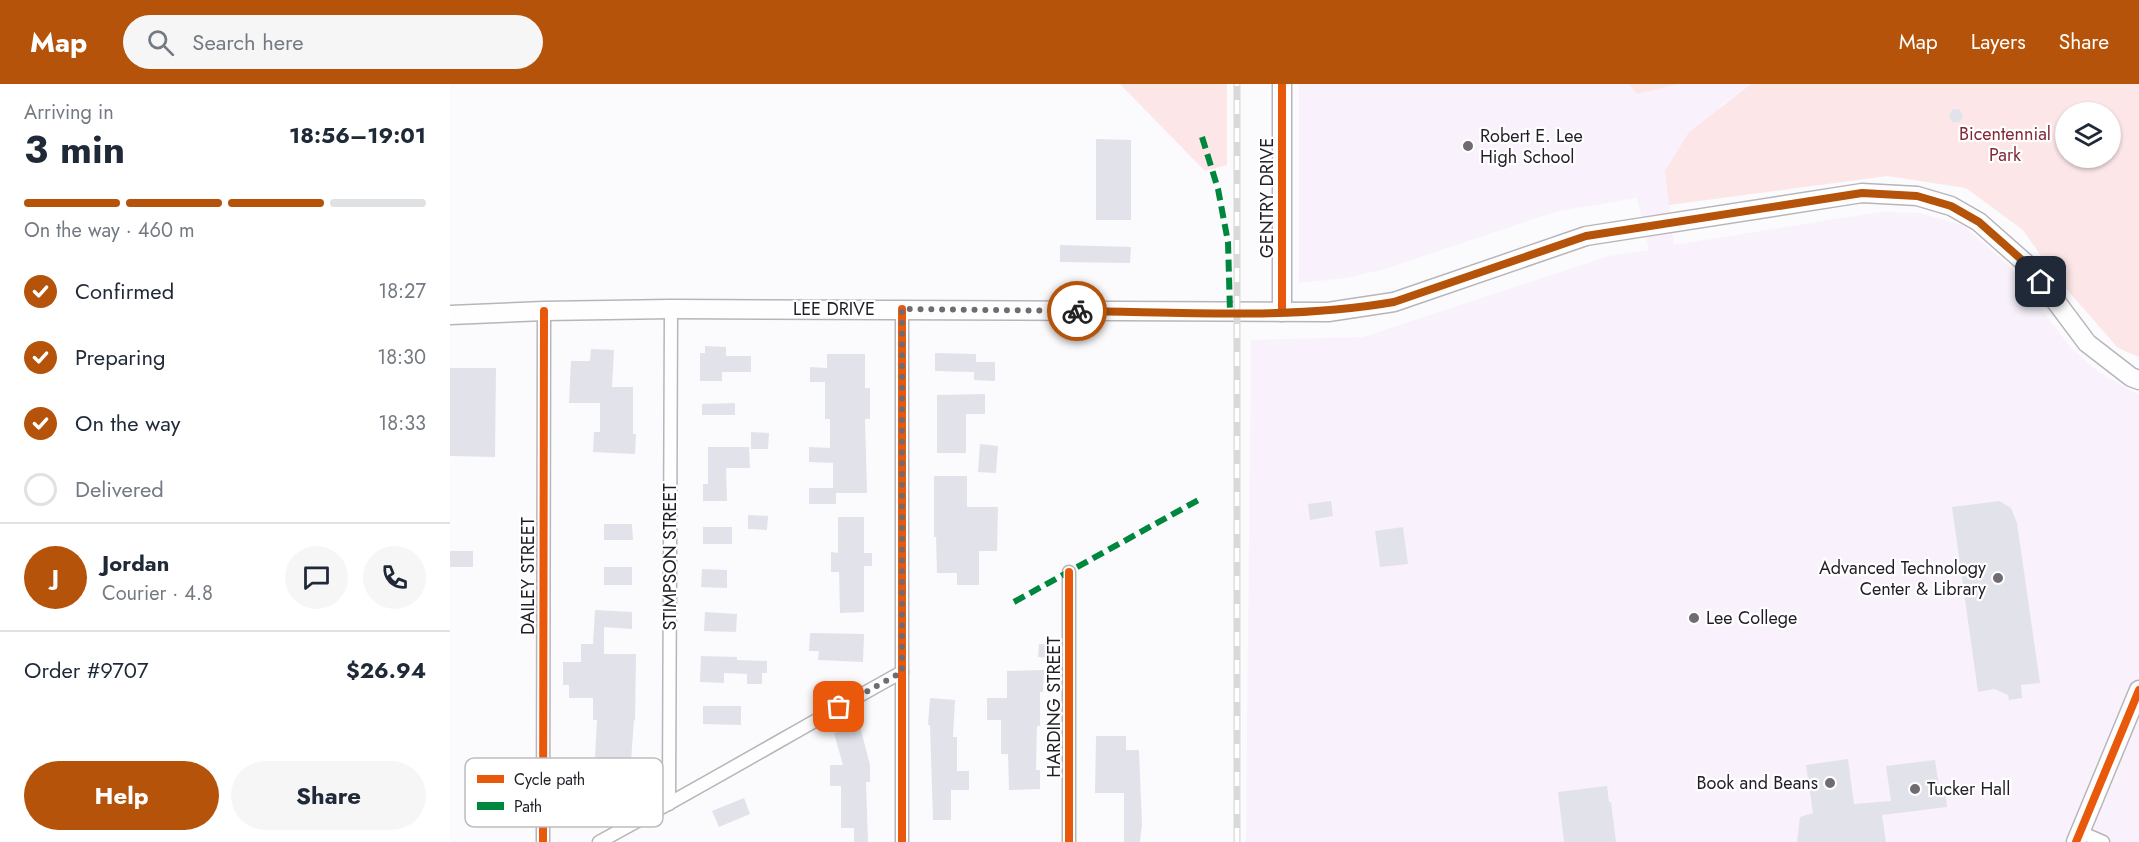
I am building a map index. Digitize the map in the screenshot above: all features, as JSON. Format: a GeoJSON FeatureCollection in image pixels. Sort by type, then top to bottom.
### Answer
{"type":"FeatureCollection","features":[{"type":"Feature","properties":{"kind":"main road","name":"GENTRY DRIVE"},"geometry":{"type":"LineString","coordinates":[[1282,84],[1282,312]]}},
{"type":"Feature","properties":{"kind":"main road","name":"LEE DRIVE"},"geometry":{"type":"LineString","coordinates":[[450,315],[671,309],[1328,312],[1394,302],[1586,236],[1862,193],[1917,196],[1951,206],[1979,222],[2031,268],[2087,343],[2131,377],[2139,380]]}},
{"type":"Feature","properties":{"kind":"main road"},"geometry":{"type":"LineString","coordinates":[[2078,837],[2139,690]]}},
{"type":"Feature","properties":{"kind":"street","name":"STIMPSON STREET"},"geometry":{"type":"LineString","coordinates":[[669,804],[671,309]]}},
{"type":"Feature","properties":{"kind":"street"},"geometry":{"type":"LineString","coordinates":[[902,309],[902,842]]}},
{"type":"Feature","properties":{"kind":"street","name":"DAILEY STREET"},"geometry":{"type":"LineString","coordinates":[[543,758],[544,311]]}},
{"type":"Feature","properties":{"kind":"street","name":"HARDING STREET"},"geometry":{"type":"LineString","coordinates":[[1069,572],[1069,842]]}},
{"type":"Feature","properties":{"kind":"street"},"geometry":{"type":"LineString","coordinates":[[663,807],[902,672]]}},
{"type":"Feature","properties":{"kind":"street","name":"DAILEY STREET"},"geometry":{"type":"LineString","coordinates":[[543,827],[543,842]]}},
{"type":"Feature","properties":{"kind":"street"},"geometry":{"type":"LineString","coordinates":[[599,842],[627,827]]}},
{"type":"Feature","properties":{"kind":"street"},"geometry":{"type":"LineString","coordinates":[[2078,837],[2103,842]]}},
{"type":"Feature","properties":{"kind":"shaded area","name":"Lee College"},"geometry":{"type":"Polygon","coordinates":[[[1299,84],[1751,84],[1721,106],[1665,171],[1674,245],[1880,212],[1920,213],[1962,225],[2006,263],[2071,348],[2100,373],[2139,395],[2139,842],[1246,842],[1251,340],[1363,337],[1609,256],[1649,250],[1637,198],[1554,212],[1385,269],[1346,278],[1299,283],[1299,84]]]}},
{"type":"Feature","properties":{"kind":"green space"},"geometry":{"type":"Polygon","coordinates":[[[1120,84],[1227,84],[1227,165],[1205,171],[1120,84]]]}},
{"type":"Feature","properties":{"kind":"green space"},"geometry":{"type":"Polygon","coordinates":[[[1629,84],[1678,84],[1637,94],[1629,84]]]}},
{"type":"Feature","properties":{"kind":"green space","name":"Bicentennial Park"},"geometry":{"type":"Polygon","coordinates":[[[1751,84],[2139,84],[2139,357],[2118,348],[2056,277],[2023,230],[1966,188],[1887,176],[1669,205],[1665,171],[1689,132],[1751,84]]]}},
{"type":"Feature","properties":{"kind":"building"},"geometry":{"type":"Polygon","coordinates":[[[1953,109],[1960,110],[1963,116],[1959,122],[1952,122],[1949,115],[1953,109]]]}},
{"type":"Feature","properties":{"kind":"building"},"geometry":{"type":"Polygon","coordinates":[[[1096,139],[1131,140],[1131,220],[1096,220],[1096,139]]]}},
{"type":"Feature","properties":{"kind":"building"},"geometry":{"type":"Polygon","coordinates":[[[1060,245],[1131,247],[1130,263],[1060,262],[1060,245]]]}},
{"type":"Feature","properties":{"kind":"building"},"geometry":{"type":"Polygon","coordinates":[[[705,346],[726,347],[726,356],[751,356],[751,372],[722,372],[722,381],[700,381],[700,353],[705,353],[705,346]]]}},
{"type":"Feature","properties":{"kind":"building"},"geometry":{"type":"Polygon","coordinates":[[[591,349],[614,350],[612,387],[633,387],[635,454],[593,452],[594,432],[600,432],[600,403],[569,403],[571,361],[590,361],[591,349]]]}},
{"type":"Feature","properties":{"kind":"building"},"geometry":{"type":"Polygon","coordinates":[[[935,353],[976,354],[976,362],[995,362],[995,381],[974,380],[974,372],[935,371],[935,353]]]}},
{"type":"Feature","properties":{"kind":"building"},"geometry":{"type":"Polygon","coordinates":[[[827,354],[865,354],[865,388],[870,388],[870,419],[865,419],[867,493],[836,493],[836,504],[809,504],[809,488],[833,488],[833,463],[809,462],[809,447],[830,448],[830,419],[825,419],[825,382],[810,382],[810,367],[827,368],[827,354]]]}},
{"type":"Feature","properties":{"kind":"building"},"geometry":{"type":"Polygon","coordinates":[[[450,368],[496,368],[495,457],[450,456],[450,368]]]}},
{"type":"Feature","properties":{"kind":"building"},"geometry":{"type":"Polygon","coordinates":[[[985,394],[985,414],[966,414],[966,453],[937,453],[937,395],[985,394]]]}},
{"type":"Feature","properties":{"kind":"building"},"geometry":{"type":"Polygon","coordinates":[[[735,403],[735,415],[702,415],[702,404],[735,403]]]}},
{"type":"Feature","properties":{"kind":"building"},"geometry":{"type":"Polygon","coordinates":[[[751,432],[769,433],[768,449],[751,449],[751,432]]]}},
{"type":"Feature","properties":{"kind":"building"},"geometry":{"type":"Polygon","coordinates":[[[980,444],[998,446],[996,473],[978,472],[980,444]]]}},
{"type":"Feature","properties":{"kind":"building"},"geometry":{"type":"Polygon","coordinates":[[[708,447],[749,447],[750,468],[726,468],[727,501],[703,501],[703,484],[708,484],[708,447]]]}},
{"type":"Feature","properties":{"kind":"building"},"geometry":{"type":"Polygon","coordinates":[[[934,476],[967,476],[967,507],[998,507],[997,551],[979,551],[979,585],[957,585],[957,573],[937,573],[936,537],[934,537],[934,476]]]}},
{"type":"Feature","properties":{"kind":"building"},"geometry":{"type":"Polygon","coordinates":[[[1331,501],[1333,516],[1310,520],[1308,504],[1331,501]]]}},
{"type":"Feature","properties":{"kind":"building"},"geometry":{"type":"Polygon","coordinates":[[[1999,501],[2011,508],[2017,523],[2040,683],[2021,685],[2022,698],[2009,700],[2008,695],[1994,689],[1978,692],[1952,507],[1999,501]]]}},
{"type":"Feature","properties":{"kind":"building"},"geometry":{"type":"Polygon","coordinates":[[[748,515],[768,516],[767,530],[748,529],[748,515]]]}},
{"type":"Feature","properties":{"kind":"building"},"geometry":{"type":"Polygon","coordinates":[[[838,517],[864,517],[864,553],[872,553],[872,566],[864,566],[864,612],[840,613],[839,572],[831,572],[831,552],[838,553],[838,517]]]}},
{"type":"Feature","properties":{"kind":"building"},"geometry":{"type":"Polygon","coordinates":[[[604,524],[632,524],[633,540],[604,540],[604,524]]]}},
{"type":"Feature","properties":{"kind":"building"},"geometry":{"type":"Polygon","coordinates":[[[703,527],[732,527],[732,544],[703,544],[703,527]]]}},
{"type":"Feature","properties":{"kind":"building"},"geometry":{"type":"Polygon","coordinates":[[[1403,527],[1408,564],[1380,567],[1375,531],[1403,527]]]}},
{"type":"Feature","properties":{"kind":"building"},"geometry":{"type":"Polygon","coordinates":[[[450,551],[473,551],[473,567],[450,567],[450,551]]]}},
{"type":"Feature","properties":{"kind":"building"},"geometry":{"type":"Polygon","coordinates":[[[604,567],[632,567],[632,585],[604,585],[604,567]]]}},
{"type":"Feature","properties":{"kind":"building"},"geometry":{"type":"Polygon","coordinates":[[[702,569],[727,570],[727,588],[701,587],[702,569]]]}},
{"type":"Feature","properties":{"kind":"building"},"geometry":{"type":"Polygon","coordinates":[[[595,610],[632,612],[632,629],[604,627],[604,654],[636,654],[635,720],[631,758],[595,757],[597,720],[593,720],[593,698],[569,698],[569,685],[563,685],[563,662],[581,662],[581,644],[593,644],[595,610]]]}},
{"type":"Feature","properties":{"kind":"building"},"geometry":{"type":"Polygon","coordinates":[[[705,612],[737,614],[736,632],[704,631],[705,612]]]}},
{"type":"Feature","properties":{"kind":"building"},"geometry":{"type":"Polygon","coordinates":[[[810,633],[864,634],[863,662],[818,660],[819,651],[809,651],[810,633]]]}},
{"type":"Feature","properties":{"kind":"building"},"geometry":{"type":"Polygon","coordinates":[[[1039,644],[1054,645],[1053,658],[1038,657],[1039,644]]]}},
{"type":"Feature","properties":{"kind":"building"},"geometry":{"type":"Polygon","coordinates":[[[701,656],[767,661],[767,673],[762,673],[762,684],[747,684],[747,674],[724,673],[724,683],[700,682],[701,656]]]}},
{"type":"Feature","properties":{"kind":"building"},"geometry":{"type":"Polygon","coordinates":[[[1044,670],[1043,692],[1040,692],[1040,726],[1037,726],[1036,770],[1040,770],[1040,789],[1009,790],[1008,754],[1001,754],[1001,720],[987,720],[987,698],[1007,698],[1007,671],[1044,670]]]}},
{"type":"Feature","properties":{"kind":"building"},"geometry":{"type":"Polygon","coordinates":[[[930,698],[955,700],[953,737],[957,737],[957,771],[969,771],[969,790],[951,790],[951,820],[933,820],[930,725],[928,725],[930,698]]]}},
{"type":"Feature","properties":{"kind":"building"},"geometry":{"type":"Polygon","coordinates":[[[703,706],[741,706],[741,725],[703,724],[703,706]]]}},
{"type":"Feature","properties":{"kind":"building"},"geometry":{"type":"Polygon","coordinates":[[[860,726],[870,765],[870,782],[866,782],[868,842],[854,842],[854,828],[841,828],[841,786],[830,786],[830,765],[843,765],[834,733],[860,726]]]}},
{"type":"Feature","properties":{"kind":"building"},"geometry":{"type":"Polygon","coordinates":[[[1096,736],[1126,736],[1126,750],[1139,750],[1142,824],[1140,842],[1124,842],[1124,793],[1095,793],[1096,736]]]}},
{"type":"Feature","properties":{"kind":"building","name":"Book and Beans"},"geometry":{"type":"Polygon","coordinates":[[[1848,759],[1854,804],[1891,801],[1886,766],[1935,760],[1939,787],[1945,790],[1947,807],[1882,815],[1886,842],[1797,842],[1800,817],[1813,813],[1806,765],[1848,759]]]}},
{"type":"Feature","properties":{"kind":"building"},"geometry":{"type":"Polygon","coordinates":[[[1607,786],[1616,842],[1564,842],[1558,792],[1607,786]]]}},
{"type":"Feature","properties":{"kind":"building"},"geometry":{"type":"Polygon","coordinates":[[[744,798],[750,814],[719,827],[712,811],[744,798]]]}},
{"type":"Feature","properties":{"kind":"railway"},"geometry":{"type":"LineString","coordinates":[[1237,84],[1237,842]]}},
{"type":"Feature","properties":{"kind":"marked path"},"geometry":{"type":"LineString","coordinates":[[1202,137],[1218,189],[1228,242],[1230,312]]}},
{"type":"Feature","properties":{"kind":"marked path"},"geometry":{"type":"LineString","coordinates":[[1014,602],[1202,498]]}},
{"type":"Feature","properties":{"kind":"cycle path"},"geometry":{"type":"LineString","coordinates":[[1282,84],[1282,312]]}},
{"type":"Feature","properties":{"kind":"cycle path"},"geometry":{"type":"LineString","coordinates":[[902,309],[902,842]]}},
{"type":"Feature","properties":{"kind":"cycle path"},"geometry":{"type":"LineString","coordinates":[[543,758],[544,311]]}},
{"type":"Feature","properties":{"kind":"cycle path"},"geometry":{"type":"LineString","coordinates":[[1069,572],[1069,842]]}},
{"type":"Feature","properties":{"kind":"cycle path"},"geometry":{"type":"LineString","coordinates":[[2076,842],[2139,690]]}},
{"type":"Feature","properties":{"kind":"cycle path"},"geometry":{"type":"LineString","coordinates":[[543,827],[543,842]]}},
{"type":"Feature","properties":{"kind":"way so far"},"geometry":{"type":"LineString","coordinates":[[839,707],[902,672],[902,309],[1077,311]]}},
{"type":"Feature","properties":{"kind":"place","name":"Robert E. Lee High School"},"geometry":{"type":"Point","coordinates":[1468,146]}},
{"type":"Feature","properties":{"kind":"place","name":"Advanced Technology Center & Library"},"geometry":{"type":"Point","coordinates":[1998,578]}},
{"type":"Feature","properties":{"kind":"place","name":"Lee College"},"geometry":{"type":"Point","coordinates":[1694,618]}},
{"type":"Feature","properties":{"kind":"place","name":"Book and Beans"},"geometry":{"type":"Point","coordinates":[1830,783]}},
{"type":"Feature","properties":{"kind":"place","name":"Tucker Hall"},"geometry":{"type":"Point","coordinates":[1915,789]}},
{"type":"Feature","properties":{"kind":"route"},"geometry":{"type":"LineString","coordinates":[[1077,311],[1328,312],[1362,307],[1394,302],[1586,236],[1862,193],[1917,196],[1951,206],[1979,222],[2031,268],[2041,282]]}}]}
